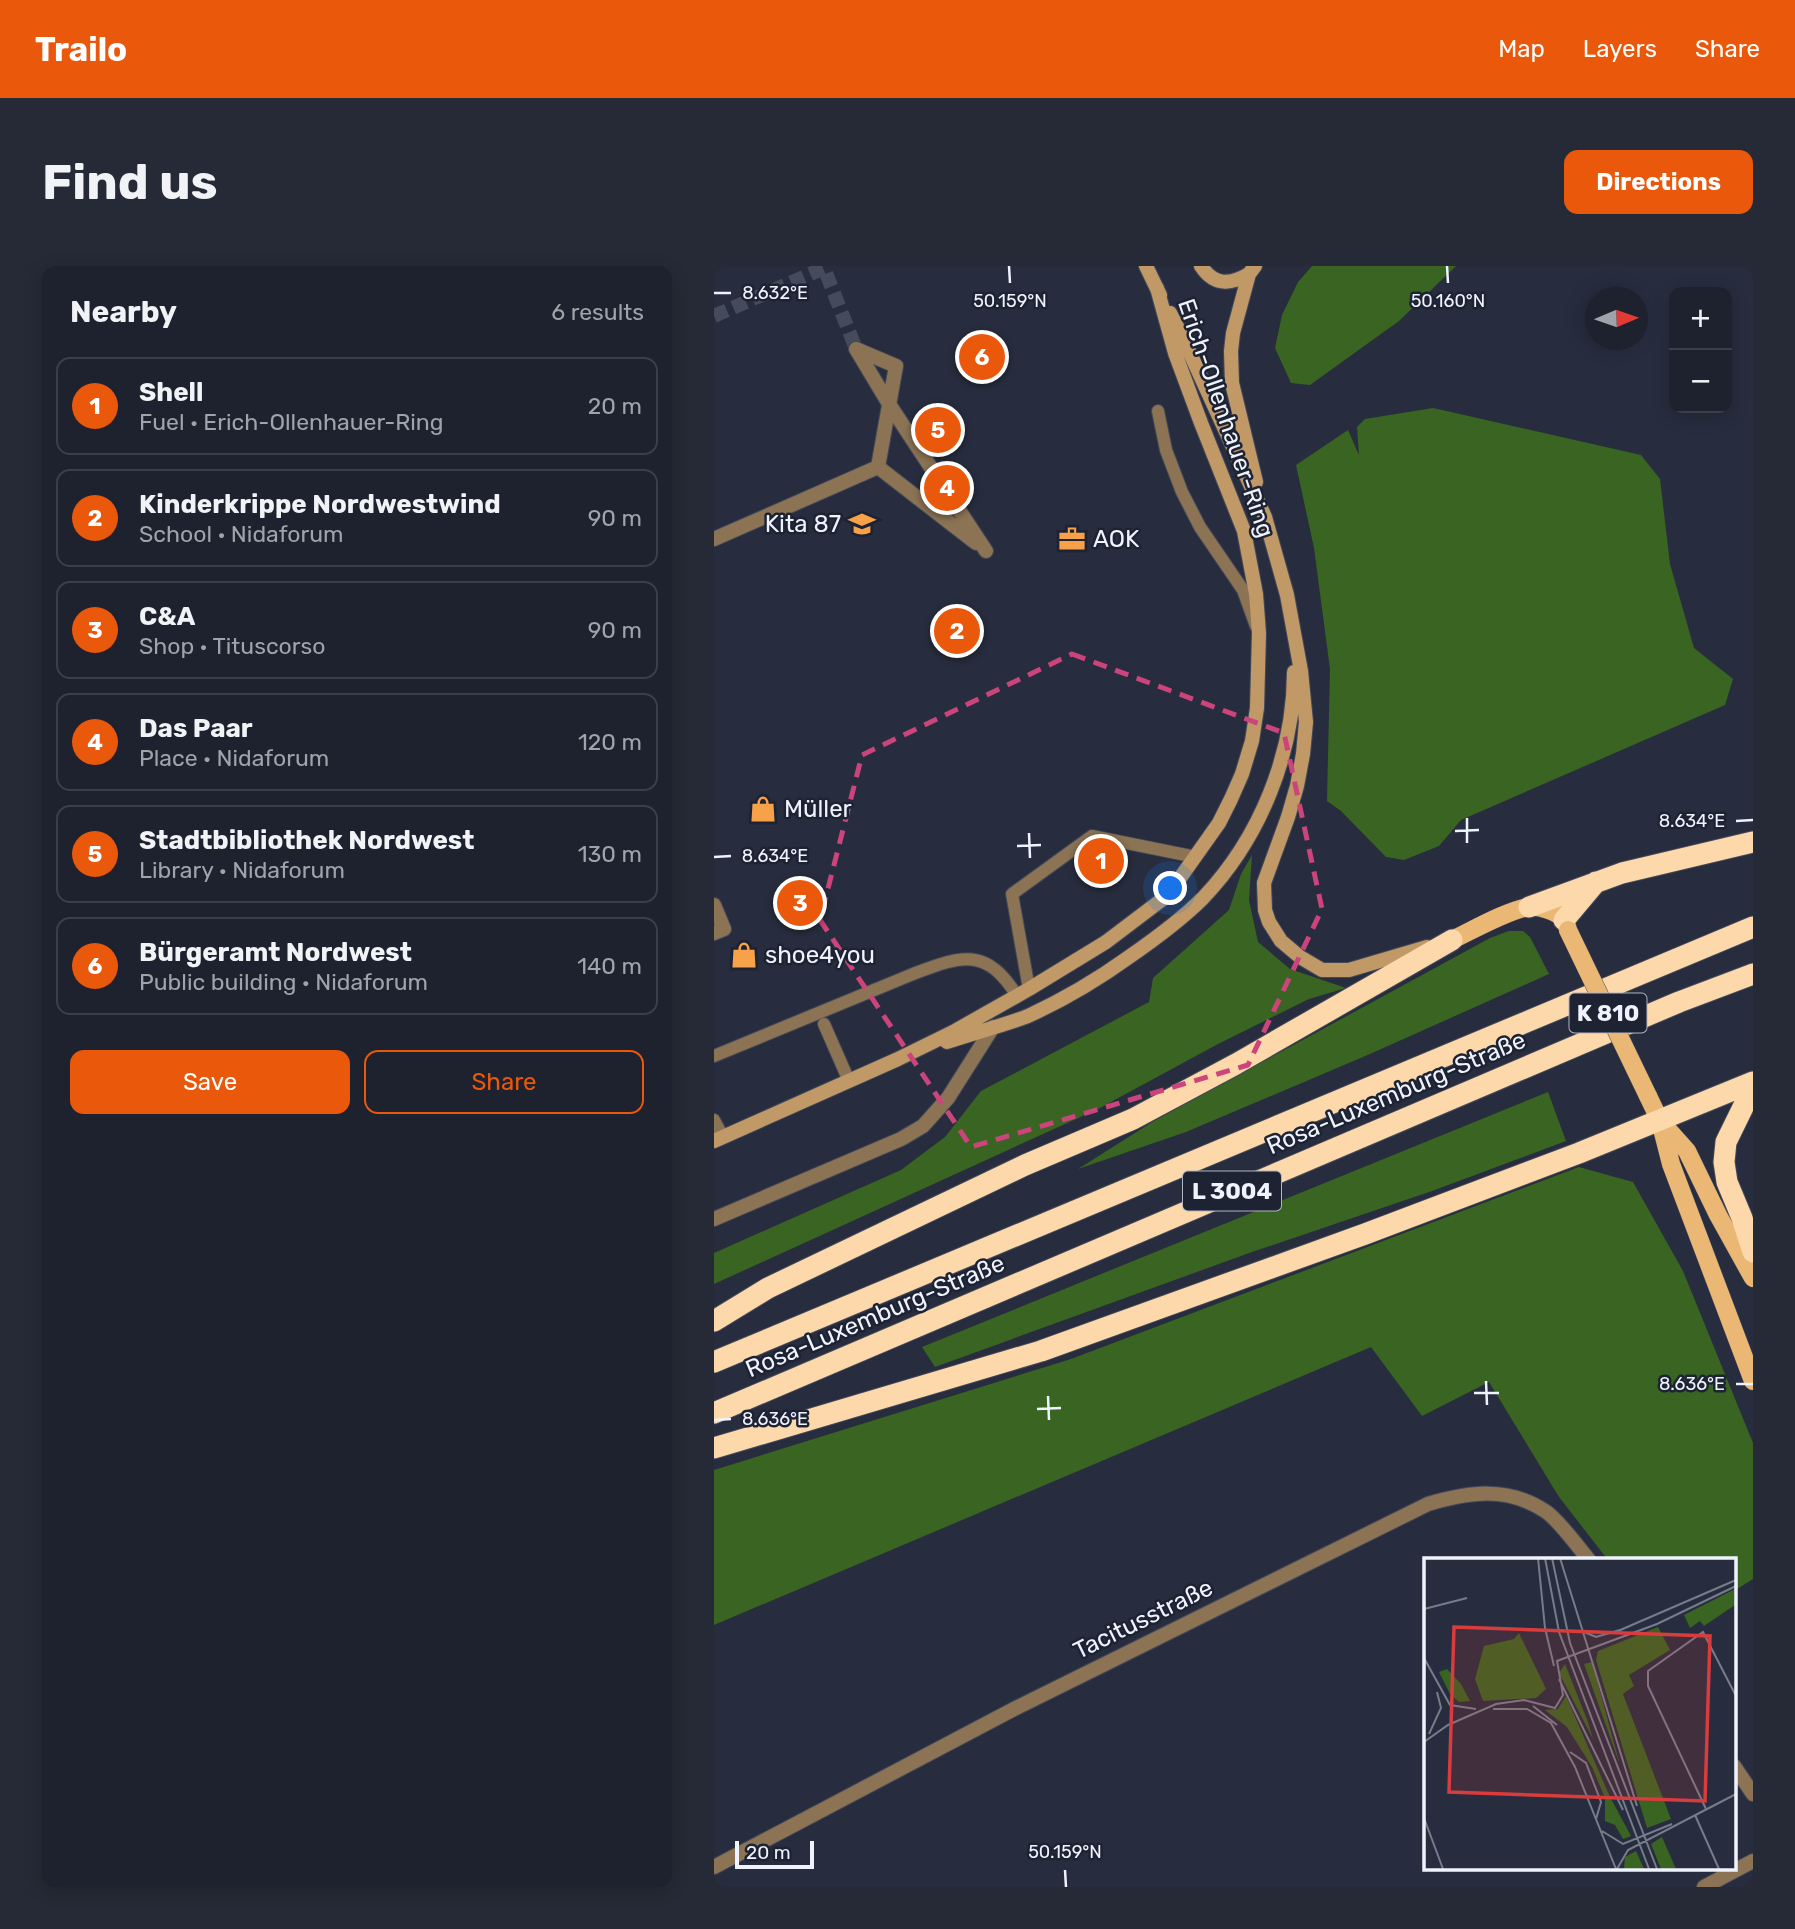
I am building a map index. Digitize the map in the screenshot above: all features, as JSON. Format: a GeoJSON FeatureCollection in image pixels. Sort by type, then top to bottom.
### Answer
{"type":"FeatureCollection","features":[{"type":"Feature","properties":{"kind":"highway"},"geometry":{"type":"LineString","coordinates":[[1529,907],[1622,873],[1753,842]]}},
{"type":"Feature","properties":{"kind":"highway"},"geometry":{"type":"LineString","coordinates":[[1566,925],[1598,881]]}},
{"type":"Feature","properties":{"kind":"highway","name":"Rosa-Luxemburg-Straße"},"geometry":{"type":"LineString","coordinates":[[714,1362],[1753,927]]}},
{"type":"Feature","properties":{"kind":"highway"},"geometry":{"type":"LineString","coordinates":[[714,1321],[781,1283],[1026,1166],[1133,1119],[1236,1064],[1452,940]]}},
{"type":"Feature","properties":{"kind":"highway","name":"Rosa-Luxemburg-Straße"},"geometry":{"type":"LineString","coordinates":[[714,1413],[1628,1024],[1753,974]]}},
{"type":"Feature","properties":{"kind":"highway"},"geometry":{"type":"LineString","coordinates":[[714,1448],[1041,1351],[1365,1234],[1753,1085]]}},
{"type":"Feature","properties":{"kind":"highway"},"geometry":{"type":"LineString","coordinates":[[1753,1085],[1726,1142],[1724,1162],[1727,1182],[1753,1252]]}},
{"type":"Feature","properties":{"kind":"main road","name":"Erich-Ollenhauer-Ring"},"geometry":{"type":"LineString","coordinates":[[1146,266],[1184,340],[1265,517],[1287,595],[1301,671],[1306,722],[1303,754],[1291,807],[1264,883],[1263,896],[1269,922],[1281,941],[1322,970],[1349,970],[1452,940]]}},
{"type":"Feature","properties":{"kind":"main road"},"geometry":{"type":"LineString","coordinates":[[1201,266],[1212,279],[1222,282],[1238,280],[1252,270]]}},
{"type":"Feature","properties":{"kind":"main road"},"geometry":{"type":"LineString","coordinates":[[1252,270],[1233,333],[1231,367],[1232,383],[1265,517]]}},
{"type":"Feature","properties":{"kind":"main road","name":"Erich-Ollenhauer-Ring"},"geometry":{"type":"LineString","coordinates":[[718,1139],[953,1032],[1106,942],[1168,895],[1219,823],[1242,774],[1252,741],[1259,688],[1256,594],[1244,531],[1179,364],[1157,288]]}},
{"type":"Feature","properties":{"kind":"main road","name":"Erich-Ollenhauer-Ring"},"geometry":{"type":"LineString","coordinates":[[898,1059],[1027,1016],[1069,994],[1110,970],[1172,925],[1202,898],[1232,862],[1264,807],[1279,772],[1289,728],[1294,682],[1294,639]]}},
{"type":"Feature","properties":{"kind":"main road"},"geometry":{"type":"LineString","coordinates":[[1452,940],[1529,907],[1555,913],[1566,925]]}},
{"type":"Feature","properties":{"kind":"main road","name":"K 810"},"geometry":{"type":"LineString","coordinates":[[1566,925],[1660,1121]]}},
{"type":"Feature","properties":{"kind":"main road"},"geometry":{"type":"LineString","coordinates":[[1660,1121],[1687,1151],[1753,1278]]}},
{"type":"Feature","properties":{"kind":"main road"},"geometry":{"type":"LineString","coordinates":[[1660,1121],[1671,1164],[1753,1381]]}},
{"type":"Feature","properties":{"kind":"street"},"geometry":{"type":"LineString","coordinates":[[889,404],[986,551],[878,467],[889,404]]}},
{"type":"Feature","properties":{"kind":"street"},"geometry":{"type":"LineString","coordinates":[[714,539],[878,467]]}},
{"type":"Feature","properties":{"kind":"street"},"geometry":{"type":"LineString","coordinates":[[714,905],[719,931]]}},
{"type":"Feature","properties":{"kind":"street"},"geometry":{"type":"LineString","coordinates":[[714,1219],[901,1139],[923,1126],[948,1098],[993,1027]]}},
{"type":"Feature","properties":{"kind":"street","name":"Tacitusstraße"},"geometry":{"type":"LineString","coordinates":[[714,1867],[1014,1709],[1428,1504],[1456,1496],[1490,1492],[1519,1499],[1546,1511],[1587,1558]]}},
{"type":"Feature","properties":{"kind":"street"},"geometry":{"type":"LineString","coordinates":[[1736,1769],[1753,1794]]}},
{"type":"Feature","properties":{"kind":"street"},"geometry":{"type":"LineString","coordinates":[[1704,1887],[1753,1861]]}},
{"type":"Feature","properties":{"kind":"lane"},"geometry":{"type":"LineString","coordinates":[[1158,411],[1166,450],[1182,492],[1195,518],[1242,590],[1259,633]]}},
{"type":"Feature","properties":{"kind":"lane"},"geometry":{"type":"LineString","coordinates":[[1023,993],[1012,894],[1092,836],[1196,857]]}},
{"type":"Feature","properties":{"kind":"lane"},"geometry":{"type":"LineString","coordinates":[[714,1056],[913,974],[954,960],[980,960],[995,968],[1009,984],[1023,993]]}},
{"type":"Feature","properties":{"kind":"lane"},"geometry":{"type":"LineString","coordinates":[[824,1024],[849,1081]]}},
{"type":"Feature","properties":{"kind":"lane"},"geometry":{"type":"LineString","coordinates":[[714,1120],[718,1139]]}},
{"type":"Feature","properties":{"kind":"highlighted area"},"geometry":{"type":"Polygon","coordinates":[[[1072,654],[1284,733],[1322,909],[1248,1065],[971,1147],[820,920],[862,755],[1072,654]]]}},
{"type":"Feature","properties":{"kind":"green space"},"geometry":{"type":"Polygon","coordinates":[[[1312,266],[1456,266],[1399,321],[1310,385],[1291,383],[1275,348],[1282,315],[1298,282],[1312,266]]]}},
{"type":"Feature","properties":{"kind":"green space"},"geometry":{"type":"Polygon","coordinates":[[[1433,408],[1641,455],[1660,479],[1670,564],[1694,648],[1733,679],[1725,705],[1461,820],[1439,846],[1404,860],[1386,857],[1341,811],[1327,801],[1330,669],[1314,548],[1296,465],[1348,430],[1359,455],[1357,427],[1365,419],[1433,408]]]}},
{"type":"Feature","properties":{"kind":"green space"},"geometry":{"type":"Polygon","coordinates":[[[1252,855],[1249,900],[1258,942],[1290,969],[1346,988],[1309,999],[1218,1044],[1098,1109],[714,1284],[714,1253],[901,1170],[945,1137],[981,1091],[1149,1002],[1153,978],[1229,910],[1241,874],[1252,855]]]}},
{"type":"Feature","properties":{"kind":"green space"},"geometry":{"type":"Polygon","coordinates":[[[1509,931],[1523,931],[1530,937],[1549,974],[1186,1132],[1078,1169],[1154,1121],[1490,938],[1509,931]]]}},
{"type":"Feature","properties":{"kind":"green space"},"geometry":{"type":"Polygon","coordinates":[[[1548,1092],[1566,1141],[935,1367],[922,1347],[1548,1092]]]}},
{"type":"Feature","properties":{"kind":"green space"},"geometry":{"type":"Polygon","coordinates":[[[1579,1167],[1633,1182],[1683,1271],[1753,1443],[1753,1579],[1736,1590],[1736,1558],[1606,1558],[1559,1497],[1489,1382],[1422,1416],[1371,1347],[714,1625],[714,1470],[1071,1359],[1579,1167]]]}},
{"type":"Feature","properties":{"kind":"tunnel"},"geometry":{"type":"LineString","coordinates":[[714,316],[824,268],[856,349]]}},
{"type":"Feature","properties":{"kind":"place","name":"Bürgeramt Nordwest"},"geometry":{"type":"Point","coordinates":[982,357]}},
{"type":"Feature","properties":{"kind":"place","name":"Stadtbibliothek Nordwest"},"geometry":{"type":"Point","coordinates":[938,430]}},
{"type":"Feature","properties":{"kind":"place","name":"Das Paar"},"geometry":{"type":"Point","coordinates":[947,488]}},
{"type":"Feature","properties":{"kind":"place","name":"Kita 87"},"geometry":{"type":"Point","coordinates":[862,524]}},
{"type":"Feature","properties":{"kind":"place","name":"AOK"},"geometry":{"type":"Point","coordinates":[1072,539]}},
{"type":"Feature","properties":{"kind":"place","name":"Kinderkrippe Nordwestwind"},"geometry":{"type":"Point","coordinates":[957,631]}},
{"type":"Feature","properties":{"kind":"place","name":"Müller"},"geometry":{"type":"Point","coordinates":[763,809]}},
{"type":"Feature","properties":{"kind":"place","name":"Shell"},"geometry":{"type":"Point","coordinates":[1101,861]}},
{"type":"Feature","properties":{"kind":"place","name":"C&A"},"geometry":{"type":"Point","coordinates":[800,903]}},
{"type":"Feature","properties":{"kind":"place","name":"shoe4you"},"geometry":{"type":"Point","coordinates":[744,955]}}]}
